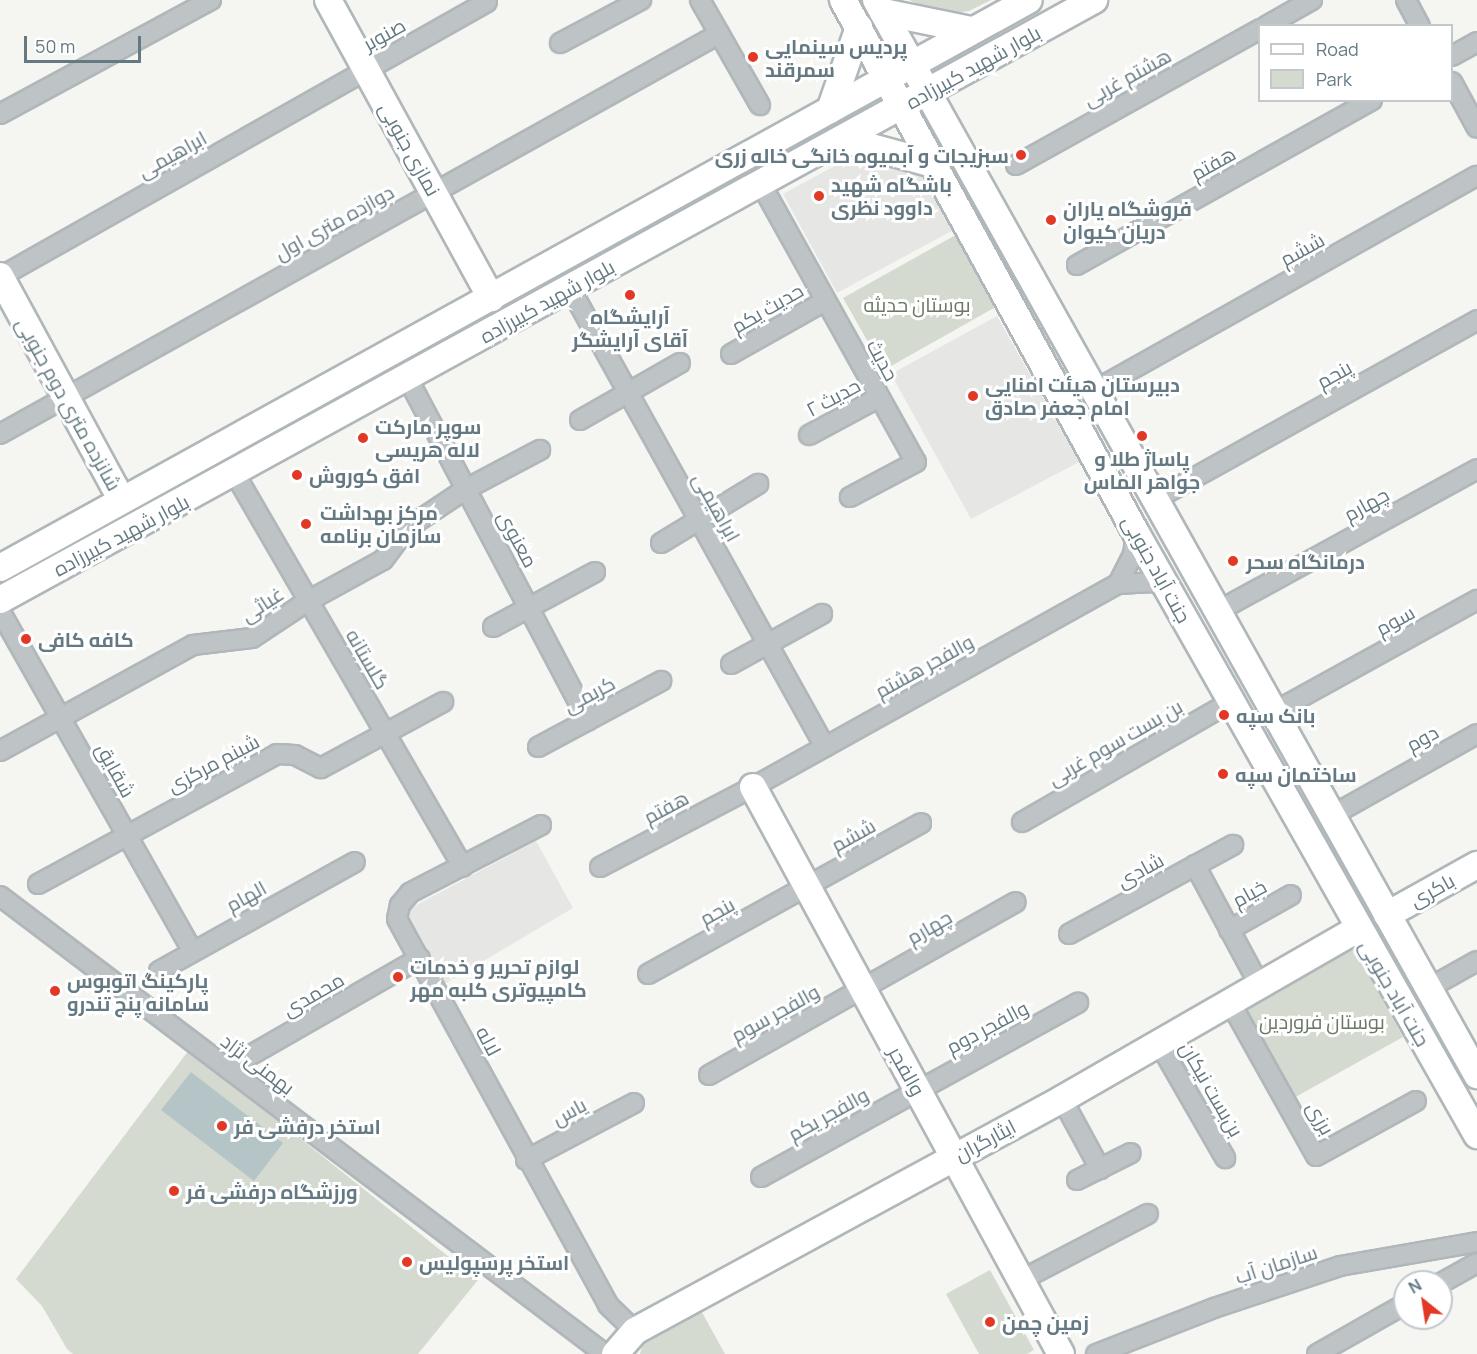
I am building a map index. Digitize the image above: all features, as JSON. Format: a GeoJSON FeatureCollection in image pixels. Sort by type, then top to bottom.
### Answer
{"type":"FeatureCollection","features":[{"type":"Feature","properties":{"kind":"main road","name":"نمازی جنوبی"},"geometry":{"type":"LineString","coordinates":[[328,0],[492,298]]}},
{"type":"Feature","properties":{"kind":"main road","name":"جنت آباد جنوبی"},"geometry":{"type":"LineString","coordinates":[[843,0],[937,165],[1136,533],[1358,929],[1477,1135]]}},
{"type":"Feature","properties":{"kind":"main road","name":"بلوار شهید کبیرزاده"},"geometry":{"type":"LineString","coordinates":[[0,568],[121,499],[492,298],[888,79],[971,30],[1029,0]]}},
{"type":"Feature","properties":{"kind":"main road","name":"بلوار شهید کبیرزاده"},"geometry":{"type":"LineString","coordinates":[[0,600],[235,474],[1094,0]]}},
{"type":"Feature","properties":{"kind":"main road","name":"جنت آباد جنوبی"},"geometry":{"type":"LineString","coordinates":[[880,6],[1477,1075]]}},
{"type":"Feature","properties":{"kind":"main road"},"geometry":{"type":"LineString","coordinates":[[880,6],[971,30]]}},
{"type":"Feature","properties":{"kind":"main road"},"geometry":{"type":"LineString","coordinates":[[830,110],[858,27]]}},
{"type":"Feature","properties":{"kind":"main road"},"geometry":{"type":"LineString","coordinates":[[842,139],[937,165]]}},
{"type":"Feature","properties":{"kind":"main road","name":"شانزده متری دوم جنوبی"},"geometry":{"type":"LineString","coordinates":[[0,277],[121,499]]}},
{"type":"Feature","properties":{"kind":"main road","name":"والفجر"},"geometry":{"type":"LineString","coordinates":[[753,787],[1061,1354]]}},
{"type":"Feature","properties":{"kind":"main road","name":"باکری"},"geometry":{"type":"LineString","coordinates":[[1387,915],[1477,866]]}},
{"type":"Feature","properties":{"kind":"main road","name":"ایثارگران"},"geometry":{"type":"LineString","coordinates":[[615,1354],[635,1331],[1062,1099],[1358,929]]}},
{"type":"Feature","properties":{"kind":"street"},"geometry":{"type":"LineString","coordinates":[[0,114],[211,0]]}},
{"type":"Feature","properties":{"kind":"street"},"geometry":{"type":"LineString","coordinates":[[560,43],[641,0]]}},
{"type":"Feature","properties":{"kind":"street"},"geometry":{"type":"LineString","coordinates":[[700,0],[760,105]]}},
{"type":"Feature","properties":{"kind":"street"},"geometry":{"type":"LineString","coordinates":[[1270,24],[1312,0]]}},
{"type":"Feature","properties":{"kind":"street"},"geometry":{"type":"LineString","coordinates":[[1406,0],[1419,24]]}},
{"type":"Feature","properties":{"kind":"street","name":"صنوبر"},"geometry":{"type":"LineString","coordinates":[[367,70],[487,2]]}},
{"type":"Feature","properties":{"kind":"street","name":"هشتم غربی"},"geometry":{"type":"LineString","coordinates":[[1016,165],[1258,30]]}},
{"type":"Feature","properties":{"kind":"street","name":"دوازده متری اول"},"geometry":{"type":"LineString","coordinates":[[0,434],[719,34]]}},
{"type":"Feature","properties":{"kind":"street"},"geometry":{"type":"LineString","coordinates":[[1453,55],[1477,42]]}},
{"type":"Feature","properties":{"kind":"street","name":"ابراهیمی"},"geometry":{"type":"LineString","coordinates":[[0,277],[367,70]]}},
{"type":"Feature","properties":{"kind":"street"},"geometry":{"type":"LineString","coordinates":[[1453,84],[1477,128]]}},
{"type":"Feature","properties":{"kind":"street","name":"هفتم"},"geometry":{"type":"LineString","coordinates":[[1077,265],[1368,102]]}},
{"type":"Feature","properties":{"kind":"street","name":"ششم"},"geometry":{"type":"LineString","coordinates":[[1095,390],[1477,176]]}},
{"type":"Feature","properties":{"kind":"street","name":"حدیث"},"geometry":{"type":"LineString","coordinates":[[760,184],[878,398],[916,462],[850,497]]}},
{"type":"Feature","properties":{"kind":"street","name":"ابراهیمی"},"geometry":{"type":"LineString","coordinates":[[570,288],[825,747]]}},
{"type":"Feature","properties":{"kind":"street","name":"حدیث یکم"},"geometry":{"type":"LineString","coordinates":[[731,354],[825,301]]}},
{"type":"Feature","properties":{"kind":"street","name":"پنجم"},"geometry":{"type":"LineString","coordinates":[[1155,499],[1477,320]]}},
{"type":"Feature","properties":{"kind":"street"},"geometry":{"type":"LineString","coordinates":[[580,420],[680,363]]}},
{"type":"Feature","properties":{"kind":"street","name":"معنوی"},"geometry":{"type":"LineString","coordinates":[[408,379],[588,720]]}},
{"type":"Feature","properties":{"kind":"street","name":"حدیث ۲"},"geometry":{"type":"LineString","coordinates":[[808,435],[878,398]]}},
{"type":"Feature","properties":{"kind":"street","name":"غیاثی"},"geometry":{"type":"LineString","coordinates":[[0,751],[193,645],[252,638],[308,600],[384,560],[406,529],[466,489],[540,450]]}},
{"type":"Feature","properties":{"kind":"street","name":"چهارم"},"geometry":{"type":"LineString","coordinates":[[1218,611],[1477,469]]}},
{"type":"Feature","properties":{"kind":"street","name":"گلستانه"},"geometry":{"type":"LineString","coordinates":[[235,474],[463,867]]}},
{"type":"Feature","properties":{"kind":"street"},"geometry":{"type":"LineString","coordinates":[[662,543],[758,484]]}},
{"type":"Feature","properties":{"kind":"street"},"geometry":{"type":"LineString","coordinates":[[1136,533],[1133,554],[1118,584],[1154,582],[1168,589]]}},
{"type":"Feature","properties":{"kind":"street"},"geometry":{"type":"LineString","coordinates":[[493,627],[595,572]]}},
{"type":"Feature","properties":{"kind":"street","name":"والفجر هشتم"},"geometry":{"type":"LineString","coordinates":[[753,787],[1118,584]]}},
{"type":"Feature","properties":{"kind":"street","name":"سوم"},"geometry":{"type":"LineString","coordinates":[[1274,712],[1477,600]]}},
{"type":"Feature","properties":{"kind":"street","name":"شقایق"},"geometry":{"type":"LineString","coordinates":[[0,611],[192,951]]}},
{"type":"Feature","properties":{"kind":"street"},"geometry":{"type":"LineString","coordinates":[[731,664],[822,614]]}},
{"type":"Feature","properties":{"kind":"street","name":"کریمی"},"geometry":{"type":"LineString","coordinates":[[538,747],[660,681]]}},
{"type":"Feature","properties":{"kind":"street"},"geometry":{"type":"LineString","coordinates":[[386,734],[443,702]]}},
{"type":"Feature","properties":{"kind":"street","name":"بن بست سوم غربی"},"geometry":{"type":"LineString","coordinates":[[1022,822],[1231,702]]}},
{"type":"Feature","properties":{"kind":"street","name":"شبنم مرکزی"},"geometry":{"type":"LineString","coordinates":[[127,835],[277,754],[295,754],[321,768],[386,734]]}},
{"type":"Feature","properties":{"kind":"street","name":"دوم"},"geometry":{"type":"LineString","coordinates":[[1331,816],[1477,734]]}},
{"type":"Feature","properties":{"kind":"street","name":"هفتم"},"geometry":{"type":"LineString","coordinates":[[600,867],[753,787]]}},
{"type":"Feature","properties":{"kind":"street","name":"ششم"},"geometry":{"type":"LineString","coordinates":[[807,887],[921,823]]}},
{"type":"Feature","properties":{"kind":"street","name":"لاله"},"geometry":{"type":"LineString","coordinates":[[541,825],[410,893],[400,905],[398,919],[525,1160],[608,1305],[635,1331]]}},
{"type":"Feature","properties":{"kind":"street"},"geometry":{"type":"LineString","coordinates":[[38,884],[127,835]]}},
{"type":"Feature","properties":{"kind":"street","name":"شادی"},"geometry":{"type":"LineString","coordinates":[[1069,934],[1233,845]]}},
{"type":"Feature","properties":{"kind":"street","name":"الهام"},"geometry":{"type":"LineString","coordinates":[[159,971],[355,862]]}},
{"type":"Feature","properties":{"kind":"street"},"geometry":{"type":"LineString","coordinates":[[1196,865],[1260,986]]}},
{"type":"Feature","properties":{"kind":"street","name":"پنجم"},"geometry":{"type":"LineString","coordinates":[[648,974],[807,887]]}},
{"type":"Feature","properties":{"kind":"street","name":"بهمنی نژاد"},"geometry":{"type":"LineString","coordinates":[[0,896],[604,1354]]}},
{"type":"Feature","properties":{"kind":"street","name":"خیام"},"geometry":{"type":"LineString","coordinates":[[1230,930],[1291,896]]}},
{"type":"Feature","properties":{"kind":"street","name":"چهارم"},"geometry":{"type":"LineString","coordinates":[[863,991],[1016,902]]}},
{"type":"Feature","properties":{"kind":"street","name":"محمدی"},"geometry":{"type":"LineString","coordinates":[[228,1068],[420,958]]}},
{"type":"Feature","properties":{"kind":"street"},"geometry":{"type":"LineString","coordinates":[[1429,988],[1477,961]]}},
{"type":"Feature","properties":{"kind":"street","name":"والفجر سوم"},"geometry":{"type":"LineString","coordinates":[[709,1075],[863,991]]}},
{"type":"Feature","properties":{"kind":"street","name":"برزی"},"geometry":{"type":"LineString","coordinates":[[1230,1002],[1316,1156],[1416,1101]]}},
{"type":"Feature","properties":{"kind":"street","name":"والفجر دوم"},"geometry":{"type":"LineString","coordinates":[[917,1090],[1078,1003]]}},
{"type":"Feature","properties":{"kind":"street","name":"بن‌بست نیکان"},"geometry":{"type":"LineString","coordinates":[[1159,1043],[1225,1158]]}},
{"type":"Feature","properties":{"kind":"street","name":"والفجر یکم"},"geometry":{"type":"LineString","coordinates":[[761,1177],[917,1090]]}},
{"type":"Feature","properties":{"kind":"street"},"geometry":{"type":"LineString","coordinates":[[1062,1099],[1100,1169]]}},
{"type":"Feature","properties":{"kind":"street","name":"یاس"},"geometry":{"type":"LineString","coordinates":[[525,1160],[634,1103]]}},
{"type":"Feature","properties":{"kind":"street"},"geometry":{"type":"LineString","coordinates":[[1077,1180],[1131,1153]]}},
{"type":"Feature","properties":{"kind":"street"},"geometry":{"type":"LineString","coordinates":[[1021,1281],[1148,1214]]}},
{"type":"Feature","properties":{"kind":"street","name":"سازمان آب"},"geometry":{"type":"LineString","coordinates":[[1095,1354],[1214,1308],[1340,1266],[1477,1242]]}},
{"type":"Feature","properties":{"kind":"street"},"geometry":{"type":"LineString","coordinates":[[1453,1276],[1477,1263]]}},
{"type":"Feature","properties":{"kind":"street"},"geometry":{"type":"LineString","coordinates":[[1317,1354],[1393,1311]]}},
{"type":"Feature","properties":{"kind":"shaded area"},"geometry":{"type":"Polygon","coordinates":[[[855,155],[928,174],[957,228],[837,293],[783,194],[855,155]]]}},
{"type":"Feature","properties":{"kind":"shaded area","name":"دبیرستان هیئت امنایی امام جعفر صادق"},"geometry":{"type":"Polygon","coordinates":[[[997,316],[1079,462],[971,519],[891,374],[997,316]]]}},
{"type":"Feature","properties":{"kind":"shaded area"},"geometry":{"type":"Polygon","coordinates":[[[536,841],[573,908],[441,986],[407,920],[409,909],[536,841]]]}},
{"type":"Feature","properties":{"kind":"shaded area","name":"استخر درفشی فر"},"geometry":{"type":"Polygon","coordinates":[[[191,1072],[283,1143],[254,1181],[161,1110],[191,1072]]]}},
{"type":"Feature","properties":{"kind":"green space"},"geometry":{"type":"Polygon","coordinates":[[[909,0],[991,0],[969,11],[941,15],[909,0]]]}},
{"type":"Feature","properties":{"kind":"green space","name":"بوستان حدیثه"},"geometry":{"type":"Polygon","coordinates":[[[961,232],[1001,304],[884,370],[843,298],[961,232]]]}},
{"type":"Feature","properties":{"kind":"green space","name":"بوستان فروردین"},"geometry":{"type":"Polygon","coordinates":[[[1351,943],[1403,1037],[1292,1099],[1240,1006],[1351,943]]]}},
{"type":"Feature","properties":{"kind":"green space"},"geometry":{"type":"Polygon","coordinates":[[[189,1050],[478,1280],[418,1354],[73,1354],[67,1349],[42,1306],[16,1279],[189,1050]]]}},
{"type":"Feature","properties":{"kind":"green space","name":"زمین چمن"},"geometry":{"type":"Polygon","coordinates":[[[990,1270],[1034,1350],[1027,1354],[979,1354],[946,1294],[990,1270]]]}},
{"type":"Feature","properties":{"kind":"green space"},"geometry":{"type":"Polygon","coordinates":[[[699,1307],[725,1354],[640,1354],[645,1336],[699,1307]]]}},
{"type":"Feature","properties":{"kind":"place","name":"پردیس سینمایی سمرقند"},"geometry":{"type":"Point","coordinates":[753,57]}},
{"type":"Feature","properties":{"kind":"place","name":"سبزیجات و آبمیوه خانگی خاله زری"},"geometry":{"type":"Point","coordinates":[1021,155]}},
{"type":"Feature","properties":{"kind":"place","name":"باشگاه شهید داوود نظری"},"geometry":{"type":"Point","coordinates":[819,196]}},
{"type":"Feature","properties":{"kind":"place","name":"فروشگاه یاران دریان کیوان"},"geometry":{"type":"Point","coordinates":[1051,220]}},
{"type":"Feature","properties":{"kind":"place","name":"آرایشگاه آقای آرایشگر"},"geometry":{"type":"Point","coordinates":[630,295]}},
{"type":"Feature","properties":{"kind":"place","name":"دبیرستان هیئت امنایی امام جعفر صادق"},"geometry":{"type":"Point","coordinates":[973,396]}},
{"type":"Feature","properties":{"kind":"place","name":"پاساژ طلا و جواهر الماس"},"geometry":{"type":"Point","coordinates":[1142,436]}},
{"type":"Feature","properties":{"kind":"place","name":"سوپر مارکت لاله هریسی"},"geometry":{"type":"Point","coordinates":[363,438]}},
{"type":"Feature","properties":{"kind":"place","name":"افق کوروش"},"geometry":{"type":"Point","coordinates":[297,475]}},
{"type":"Feature","properties":{"kind":"place","name":"مرکز بهداشت سازمان برنامه"},"geometry":{"type":"Point","coordinates":[306,524]}},
{"type":"Feature","properties":{"kind":"place","name":"درمانگاه سحر"},"geometry":{"type":"Point","coordinates":[1233,561]}},
{"type":"Feature","properties":{"kind":"place","name":"کافه کافی"},"geometry":{"type":"Point","coordinates":[26,639]}},
{"type":"Feature","properties":{"kind":"place","name":"بانک سپه"},"geometry":{"type":"Point","coordinates":[1224,715]}},
{"type":"Feature","properties":{"kind":"place","name":"ساختمان سپه"},"geometry":{"type":"Point","coordinates":[1223,774]}},
{"type":"Feature","properties":{"kind":"place","name":"لوازم تحریر و خدمات کامپیوتری کلبه مهر"},"geometry":{"type":"Point","coordinates":[398,977]}},
{"type":"Feature","properties":{"kind":"place","name":"پارکینگ اتوبوس سامانه پنج تندرو"},"geometry":{"type":"Point","coordinates":[55,991]}},
{"type":"Feature","properties":{"kind":"place","name":"استخر درفشی فر"},"geometry":{"type":"Point","coordinates":[222,1126]}},
{"type":"Feature","properties":{"kind":"place","name":"ورزشگاه درفشی فر"},"geometry":{"type":"Point","coordinates":[174,1191]}},
{"type":"Feature","properties":{"kind":"place","name":"استخر پرسپولیس"},"geometry":{"type":"Point","coordinates":[407,1262]}},
{"type":"Feature","properties":{"kind":"place","name":"زمین چمن"},"geometry":{"type":"Point","coordinates":[990,1322]}}]}
